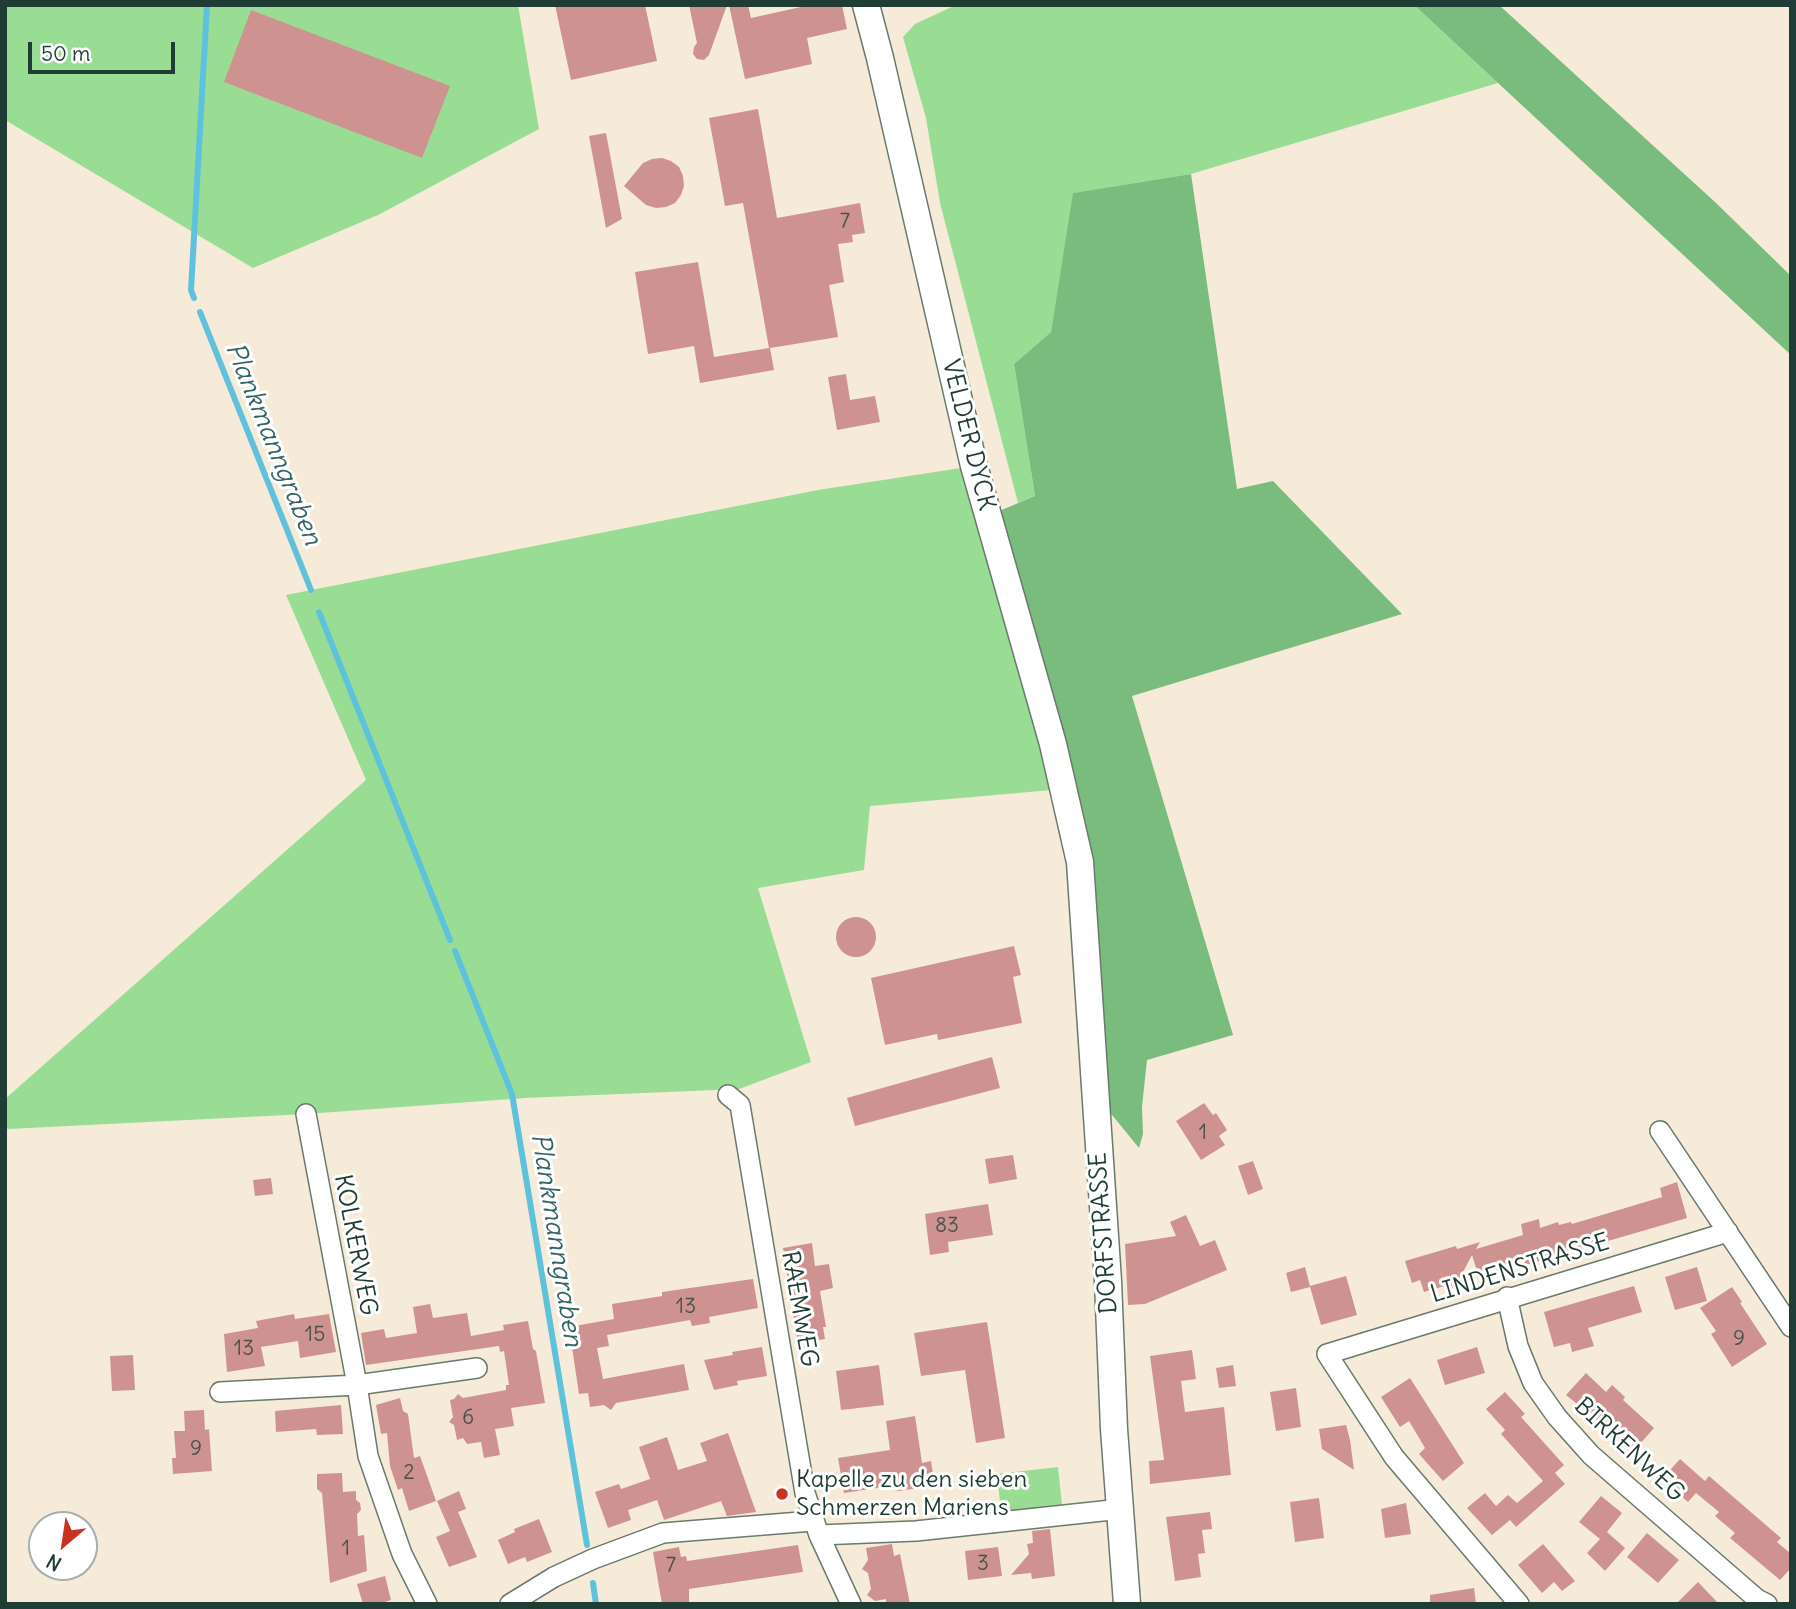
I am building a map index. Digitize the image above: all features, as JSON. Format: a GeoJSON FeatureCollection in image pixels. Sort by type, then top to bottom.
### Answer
{"type":"FeatureCollection","features":[{"type":"Feature","properties":{"kind":"main road","name":"VELDER DYCK"},"geometry":{"type":"LineString","coordinates":[[866,5],[884,71],[974,466],[1053,744],[1080,862]]}},
{"type":"Feature","properties":{"kind":"main road","name":"DORFSTRASSE"},"geometry":{"type":"LineString","coordinates":[[1080,862],[1127,1604]]}},
{"type":"Feature","properties":{"kind":"street","name":"RAEMWEG"},"geometry":{"type":"LineString","coordinates":[[729,1095],[740,1105],[805,1493],[816,1528],[851,1604]]}},
{"type":"Feature","properties":{"kind":"street","name":"KOLKERWEG"},"geometry":{"type":"LineString","coordinates":[[306,1114],[368,1455],[402,1554],[427,1604]]}},
{"type":"Feature","properties":{"kind":"street"},"geometry":{"type":"LineString","coordinates":[[1660,1131],[1791,1327]]}},
{"type":"Feature","properties":{"kind":"street","name":"LINDENSTRASSE"},"geometry":{"type":"LineString","coordinates":[[1519,1604],[1394,1457],[1327,1354],[1507,1297],[1728,1232]]}},
{"type":"Feature","properties":{"kind":"street","name":"BIRKENWEG"},"geometry":{"type":"LineString","coordinates":[[1507,1297],[1518,1346],[1533,1383],[1557,1417],[1591,1455],[1757,1599],[1768,1604]]}},
{"type":"Feature","properties":{"kind":"street"},"geometry":{"type":"LineString","coordinates":[[220,1392],[357,1385],[477,1368]]}},
{"type":"Feature","properties":{"kind":"street"},"geometry":{"type":"LineString","coordinates":[[510,1604],[554,1577],[663,1533],[816,1528],[916,1531],[1121,1509]]}},
{"type":"Feature","properties":{"kind":"green space"},"geometry":{"type":"Polygon","coordinates":[[[5,5],[518,5],[539,129],[378,215],[253,268],[5,120],[5,5]]]}},
{"type":"Feature","properties":{"kind":"green space"},"geometry":{"type":"Polygon","coordinates":[[[956,5],[1414,5],[1498,83],[1191,174],[1074,193],[1051,332],[1014,364],[1035,496],[1018,503],[940,203],[926,118],[903,37],[915,24],[956,5]]]}},
{"type":"Feature","properties":{"kind":"green space"},"geometry":{"type":"Polygon","coordinates":[[[1414,5],[1499,5],[1715,202],[1791,276],[1791,355],[1414,5]]]}},
{"type":"Feature","properties":{"kind":"green space"},"geometry":{"type":"Polygon","coordinates":[[[1191,174],[1237,489],[1273,481],[1402,614],[1132,696],[1233,1035],[1147,1060],[1142,1107],[1143,1134],[1139,1148],[1086,1083],[1069,868],[985,517],[1035,496],[1014,364],[1051,332],[1073,193],[1191,174]]]}},
{"type":"Feature","properties":{"kind":"green space"},"geometry":{"type":"Polygon","coordinates":[[[974,466],[1052,790],[870,806],[864,870],[758,888],[811,1062],[739,1089],[525,1098],[306,1114],[5,1128],[5,1099],[366,780],[286,595],[818,490],[974,466]]]}},
{"type":"Feature","properties":{"kind":"green space"},"geometry":{"type":"Polygon","coordinates":[[[1058,1467],[1062,1505],[1001,1512],[997,1474],[1058,1467]]]}},
{"type":"Feature","properties":{"kind":"building"},"geometry":{"type":"Polygon","coordinates":[[[555,5],[645,5],[657,61],[571,80],[555,5]]]}},
{"type":"Feature","properties":{"kind":"building"},"geometry":{"type":"Polygon","coordinates":[[[689,5],[727,5],[709,55],[704,60],[697,59],[693,54],[697,43],[689,5]]]}},
{"type":"Feature","properties":{"kind":"building"},"geometry":{"type":"Polygon","coordinates":[[[729,5],[748,5],[751,18],[810,5],[842,5],[847,29],[807,38],[812,64],[745,79],[729,5]]]}},
{"type":"Feature","properties":{"kind":"building"},"geometry":{"type":"Polygon","coordinates":[[[251,10],[450,86],[422,158],[224,82],[251,10]]]}},
{"type":"Feature","properties":{"kind":"building"},"geometry":{"type":"Polygon","coordinates":[[[758,109],[777,218],[860,203],[865,233],[852,235],[853,242],[838,244],[844,282],[829,285],[838,337],[770,348],[774,370],[700,383],[694,346],[648,354],[635,272],[698,262],[714,357],[769,348],[743,203],[725,206],[709,118],[758,109]]]}},
{"type":"Feature","properties":{"kind":"building"},"geometry":{"type":"Polygon","coordinates":[[[606,133],[622,219],[606,228],[589,136],[606,133]]]}},
{"type":"Feature","properties":{"kind":"building"},"geometry":{"type":"Polygon","coordinates":[[[662,158],[679,167],[684,186],[675,203],[656,208],[646,205],[624,186],[643,163],[662,158]]]}},
{"type":"Feature","properties":{"kind":"building"},"geometry":{"type":"Polygon","coordinates":[[[846,374],[850,400],[875,396],[880,422],[837,430],[828,377],[846,374]]]}},
{"type":"Feature","properties":{"kind":"building"},"geometry":{"type":"Polygon","coordinates":[[[856,917],[864,918],[870,923],[875,929],[875,945],[870,951],[864,956],[856,957],[848,956],[842,951],[837,945],[836,937],[837,929],[842,923],[848,918],[856,917]]]}},
{"type":"Feature","properties":{"kind":"building"},"geometry":{"type":"Polygon","coordinates":[[[1014,946],[1021,975],[1013,977],[1022,1023],[938,1040],[937,1034],[885,1045],[871,978],[1014,946]]]}},
{"type":"Feature","properties":{"kind":"building"},"geometry":{"type":"Polygon","coordinates":[[[992,1057],[1000,1088],[855,1126],[847,1098],[992,1057]]]}},
{"type":"Feature","properties":{"kind":"building"},"geometry":{"type":"Polygon","coordinates":[[[1204,1103],[1213,1115],[1216,1113],[1227,1130],[1219,1136],[1225,1145],[1201,1160],[1176,1121],[1204,1103]]]}},
{"type":"Feature","properties":{"kind":"building"},"geometry":{"type":"Polygon","coordinates":[[[1013,1155],[1017,1179],[989,1184],[985,1159],[1013,1155]]]}},
{"type":"Feature","properties":{"kind":"building"},"geometry":{"type":"Polygon","coordinates":[[[1253,1161],[1263,1189],[1248,1195],[1238,1166],[1253,1161]]]}},
{"type":"Feature","properties":{"kind":"building"},"geometry":{"type":"Polygon","coordinates":[[[271,1178],[273,1194],[255,1196],[253,1180],[271,1178]]]}},
{"type":"Feature","properties":{"kind":"building"},"geometry":{"type":"Polygon","coordinates":[[[1677,1182],[1687,1218],[1479,1277],[1472,1255],[1454,1289],[1448,1285],[1424,1292],[1420,1280],[1412,1283],[1405,1261],[1456,1246],[1457,1249],[1480,1242],[1476,1249],[1523,1235],[1521,1224],[1539,1219],[1540,1228],[1558,1222],[1559,1225],[1572,1224],[1662,1197],[1660,1188],[1677,1182]]]}},
{"type":"Feature","properties":{"kind":"building"},"geometry":{"type":"Polygon","coordinates":[[[988,1204],[993,1235],[948,1242],[949,1252],[930,1255],[925,1214],[988,1204]]]}},
{"type":"Feature","properties":{"kind":"building"},"geometry":{"type":"Polygon","coordinates":[[[1186,1215],[1200,1246],[1215,1240],[1227,1270],[1145,1304],[1128,1305],[1125,1244],[1176,1236],[1170,1222],[1186,1215]]]}},
{"type":"Feature","properties":{"kind":"building"},"geometry":{"type":"Polygon","coordinates":[[[812,1243],[815,1266],[829,1264],[833,1288],[820,1291],[826,1327],[823,1327],[825,1339],[798,1343],[783,1248],[812,1243]]]}},
{"type":"Feature","properties":{"kind":"building"},"geometry":{"type":"Polygon","coordinates":[[[1305,1267],[1310,1286],[1346,1276],[1357,1315],[1321,1325],[1310,1287],[1291,1292],[1286,1273],[1305,1267]]]}},
{"type":"Feature","properties":{"kind":"building"},"geometry":{"type":"Polygon","coordinates":[[[1697,1267],[1707,1301],[1675,1310],[1665,1277],[1697,1267]]]}},
{"type":"Feature","properties":{"kind":"building"},"geometry":{"type":"Polygon","coordinates":[[[753,1279],[758,1308],[709,1317],[710,1323],[692,1326],[690,1320],[607,1335],[609,1346],[597,1348],[603,1379],[684,1364],[689,1390],[616,1403],[611,1410],[604,1405],[590,1407],[588,1393],[579,1394],[569,1327],[614,1319],[612,1304],[662,1296],[662,1292],[753,1279]]]}},
{"type":"Feature","properties":{"kind":"building"},"geometry":{"type":"Polygon","coordinates":[[[1634,1286],[1642,1312],[1588,1328],[1594,1346],[1572,1352],[1570,1343],[1554,1347],[1544,1312],[1634,1286]]]}},
{"type":"Feature","properties":{"kind":"building"},"geometry":{"type":"Polygon","coordinates":[[[1732,1287],[1767,1344],[1732,1367],[1711,1334],[1716,1331],[1700,1308],[1732,1287]]]}},
{"type":"Feature","properties":{"kind":"building"},"geometry":{"type":"Polygon","coordinates":[[[430,1304],[433,1318],[467,1313],[471,1336],[504,1330],[503,1325],[528,1321],[545,1403],[511,1408],[514,1426],[495,1429],[500,1455],[484,1458],[481,1442],[467,1444],[463,1438],[457,1440],[454,1425],[449,1422],[453,1417],[450,1400],[458,1394],[463,1398],[506,1390],[506,1385],[509,1385],[504,1351],[500,1352],[499,1346],[366,1365],[361,1333],[384,1329],[386,1338],[417,1333],[413,1307],[430,1304]]]}},
{"type":"Feature","properties":{"kind":"building"},"geometry":{"type":"Polygon","coordinates":[[[294,1314],[295,1319],[329,1314],[336,1352],[300,1358],[298,1341],[261,1347],[265,1366],[227,1372],[224,1334],[258,1328],[256,1321],[294,1314]]]}},
{"type":"Feature","properties":{"kind":"building"},"geometry":{"type":"Polygon","coordinates":[[[987,1322],[1005,1438],[976,1443],[965,1370],[921,1376],[914,1333],[987,1322]]]}},
{"type":"Feature","properties":{"kind":"building"},"geometry":{"type":"Polygon","coordinates":[[[762,1347],[767,1376],[737,1381],[738,1385],[714,1390],[704,1360],[762,1347]]]}},
{"type":"Feature","properties":{"kind":"building"},"geometry":{"type":"Polygon","coordinates":[[[1477,1347],[1485,1373],[1445,1385],[1437,1360],[1477,1347]]]}},
{"type":"Feature","properties":{"kind":"building"},"geometry":{"type":"Polygon","coordinates":[[[1192,1350],[1196,1379],[1181,1381],[1185,1412],[1224,1407],[1231,1475],[1150,1484],[1149,1461],[1164,1460],[1150,1356],[1192,1350]]]}},
{"type":"Feature","properties":{"kind":"building"},"geometry":{"type":"Polygon","coordinates":[[[133,1355],[135,1390],[112,1391],[110,1356],[133,1355]]]}},
{"type":"Feature","properties":{"kind":"building"},"geometry":{"type":"Polygon","coordinates":[[[879,1365],[884,1405],[841,1410],[836,1371],[879,1365]]]}},
{"type":"Feature","properties":{"kind":"building"},"geometry":{"type":"Polygon","coordinates":[[[1233,1365],[1236,1386],[1219,1388],[1216,1368],[1233,1365]]]}},
{"type":"Feature","properties":{"kind":"building"},"geometry":{"type":"Polygon","coordinates":[[[1586,1373],[1606,1392],[1612,1385],[1625,1397],[1623,1400],[1654,1428],[1632,1453],[1610,1434],[1612,1432],[1566,1395],[1586,1373]]]}},
{"type":"Feature","properties":{"kind":"building"},"geometry":{"type":"Polygon","coordinates":[[[1410,1378],[1464,1463],[1443,1481],[1419,1454],[1425,1448],[1409,1421],[1400,1427],[1381,1397],[1410,1378]]]}},
{"type":"Feature","properties":{"kind":"building"},"geometry":{"type":"Polygon","coordinates":[[[1296,1388],[1301,1427],[1276,1431],[1270,1392],[1296,1388]]]}},
{"type":"Feature","properties":{"kind":"building"},"geometry":{"type":"Polygon","coordinates":[[[1505,1392],[1525,1414],[1521,1417],[1564,1465],[1555,1473],[1565,1484],[1516,1527],[1510,1520],[1492,1535],[1467,1508],[1485,1493],[1496,1506],[1508,1495],[1517,1503],[1543,1481],[1501,1434],[1505,1430],[1486,1409],[1505,1392]]]}},
{"type":"Feature","properties":{"kind":"building"},"geometry":{"type":"Polygon","coordinates":[[[400,1398],[403,1411],[408,1414],[414,1458],[420,1456],[436,1501],[409,1511],[402,1488],[398,1490],[390,1466],[387,1433],[381,1434],[376,1405],[400,1398]]]}},
{"type":"Feature","properties":{"kind":"building"},"geometry":{"type":"Polygon","coordinates":[[[341,1405],[343,1434],[317,1435],[316,1429],[276,1432],[275,1411],[341,1405]]]}},
{"type":"Feature","properties":{"kind":"building"},"geometry":{"type":"Polygon","coordinates":[[[204,1410],[205,1430],[209,1429],[212,1471],[173,1474],[172,1458],[176,1458],[174,1431],[185,1431],[184,1411],[204,1410]]]}},
{"type":"Feature","properties":{"kind":"building"},"geometry":{"type":"Polygon","coordinates":[[[915,1416],[922,1463],[931,1461],[935,1486],[897,1491],[896,1485],[844,1493],[838,1458],[890,1450],[886,1421],[915,1416]]]}},
{"type":"Feature","properties":{"kind":"building"},"geometry":{"type":"Polygon","coordinates":[[[1346,1425],[1354,1470],[1322,1449],[1319,1429],[1346,1425]]]}},
{"type":"Feature","properties":{"kind":"building"},"geometry":{"type":"Polygon","coordinates":[[[728,1433],[756,1512],[727,1516],[721,1501],[664,1520],[657,1500],[628,1510],[631,1520],[608,1528],[595,1492],[619,1484],[621,1489],[650,1479],[639,1447],[667,1437],[678,1470],[707,1461],[700,1443],[728,1433]]]}},
{"type":"Feature","properties":{"kind":"building"},"geometry":{"type":"Polygon","coordinates":[[[1680,1459],[1705,1481],[1709,1476],[1781,1538],[1777,1542],[1791,1554],[1791,1568],[1780,1580],[1730,1538],[1735,1533],[1715,1516],[1719,1512],[1696,1493],[1688,1502],[1662,1479],[1680,1459]]]}},
{"type":"Feature","properties":{"kind":"building"},"geometry":{"type":"Polygon","coordinates":[[[342,1473],[343,1492],[356,1491],[356,1500],[360,1503],[361,1510],[357,1514],[358,1536],[364,1535],[367,1571],[330,1583],[322,1493],[317,1489],[317,1474],[342,1473]]]}},
{"type":"Feature","properties":{"kind":"building"},"geometry":{"type":"Polygon","coordinates":[[[459,1491],[466,1509],[458,1512],[477,1557],[449,1567],[436,1537],[450,1531],[437,1501],[459,1491]]]}},
{"type":"Feature","properties":{"kind":"building"},"geometry":{"type":"Polygon","coordinates":[[[1601,1496],[1622,1513],[1607,1532],[1625,1548],[1605,1571],[1587,1553],[1600,1539],[1579,1522],[1601,1496]]]}},
{"type":"Feature","properties":{"kind":"building"},"geometry":{"type":"Polygon","coordinates":[[[1319,1498],[1324,1538],[1295,1542],[1290,1502],[1319,1498]]]}},
{"type":"Feature","properties":{"kind":"building"},"geometry":{"type":"Polygon","coordinates":[[[1406,1503],[1411,1534],[1385,1538],[1381,1509],[1406,1503]]]}},
{"type":"Feature","properties":{"kind":"building"},"geometry":{"type":"Polygon","coordinates":[[[1210,1512],[1212,1529],[1202,1530],[1205,1553],[1198,1554],[1201,1577],[1175,1581],[1166,1517],[1210,1512]]]}},
{"type":"Feature","properties":{"kind":"building"},"geometry":{"type":"Polygon","coordinates":[[[539,1519],[552,1552],[527,1562],[525,1557],[508,1564],[498,1540],[515,1532],[514,1529],[539,1519]]]}},
{"type":"Feature","properties":{"kind":"building"},"geometry":{"type":"Polygon","coordinates":[[[1050,1529],[1055,1576],[1032,1579],[1031,1573],[1011,1575],[1029,1554],[1027,1544],[1033,1543],[1032,1531],[1050,1529]]]}},
{"type":"Feature","properties":{"kind":"building"},"geometry":{"type":"Polygon","coordinates":[[[1647,1533],[1679,1560],[1658,1583],[1627,1557],[1647,1533]]]}},
{"type":"Feature","properties":{"kind":"building"},"geometry":{"type":"Polygon","coordinates":[[[892,1544],[894,1556],[900,1554],[910,1604],[886,1604],[886,1599],[875,1601],[867,1595],[871,1589],[868,1573],[862,1569],[868,1560],[866,1548],[892,1544]]]}},
{"type":"Feature","properties":{"kind":"building"},"geometry":{"type":"Polygon","coordinates":[[[1543,1544],[1575,1581],[1562,1591],[1554,1582],[1542,1593],[1518,1565],[1543,1544]]]}},
{"type":"Feature","properties":{"kind":"building"},"geometry":{"type":"Polygon","coordinates":[[[798,1545],[803,1572],[689,1589],[689,1604],[662,1604],[653,1552],[679,1547],[681,1557],[686,1556],[687,1561],[798,1545]]]}},
{"type":"Feature","properties":{"kind":"building"},"geometry":{"type":"Polygon","coordinates":[[[998,1547],[1002,1576],[968,1580],[965,1551],[998,1547]]]}},
{"type":"Feature","properties":{"kind":"building"},"geometry":{"type":"Polygon","coordinates":[[[385,1576],[391,1600],[379,1604],[363,1604],[357,1584],[385,1576]]]}},
{"type":"Feature","properties":{"kind":"building"},"geometry":{"type":"Polygon","coordinates":[[[1698,1582],[1719,1604],[1676,1604],[1698,1582]]]}},
{"type":"Feature","properties":{"kind":"building"},"geometry":{"type":"Polygon","coordinates":[[[1474,1588],[1476,1604],[1430,1604],[1430,1595],[1474,1588]]]}},
{"type":"Feature","properties":{"kind":"waterway","name":"Plankmanngraben"},"geometry":{"type":"LineString","coordinates":[[194,298],[191,290],[207,5]]}},
{"type":"Feature","properties":{"kind":"waterway","name":"Plankmanngraben"},"geometry":{"type":"LineString","coordinates":[[200,312],[311,590]]}},
{"type":"Feature","properties":{"kind":"waterway","name":"Plankmanngraben"},"geometry":{"type":"LineString","coordinates":[[319,612],[450,940]]}},
{"type":"Feature","properties":{"kind":"waterway","name":"Plankmanngraben"},"geometry":{"type":"LineString","coordinates":[[455,951],[512,1094],[587,1545]]}},
{"type":"Feature","properties":{"kind":"waterway","name":"Plankmanngraben"},"geometry":{"type":"LineString","coordinates":[[593,1583],[596,1604]]}},
{"type":"Feature","properties":{"kind":"place","name":"Kapelle zu den sieben Schmerzen Mariens"},"geometry":{"type":"Point","coordinates":[782,1494]}}]}
